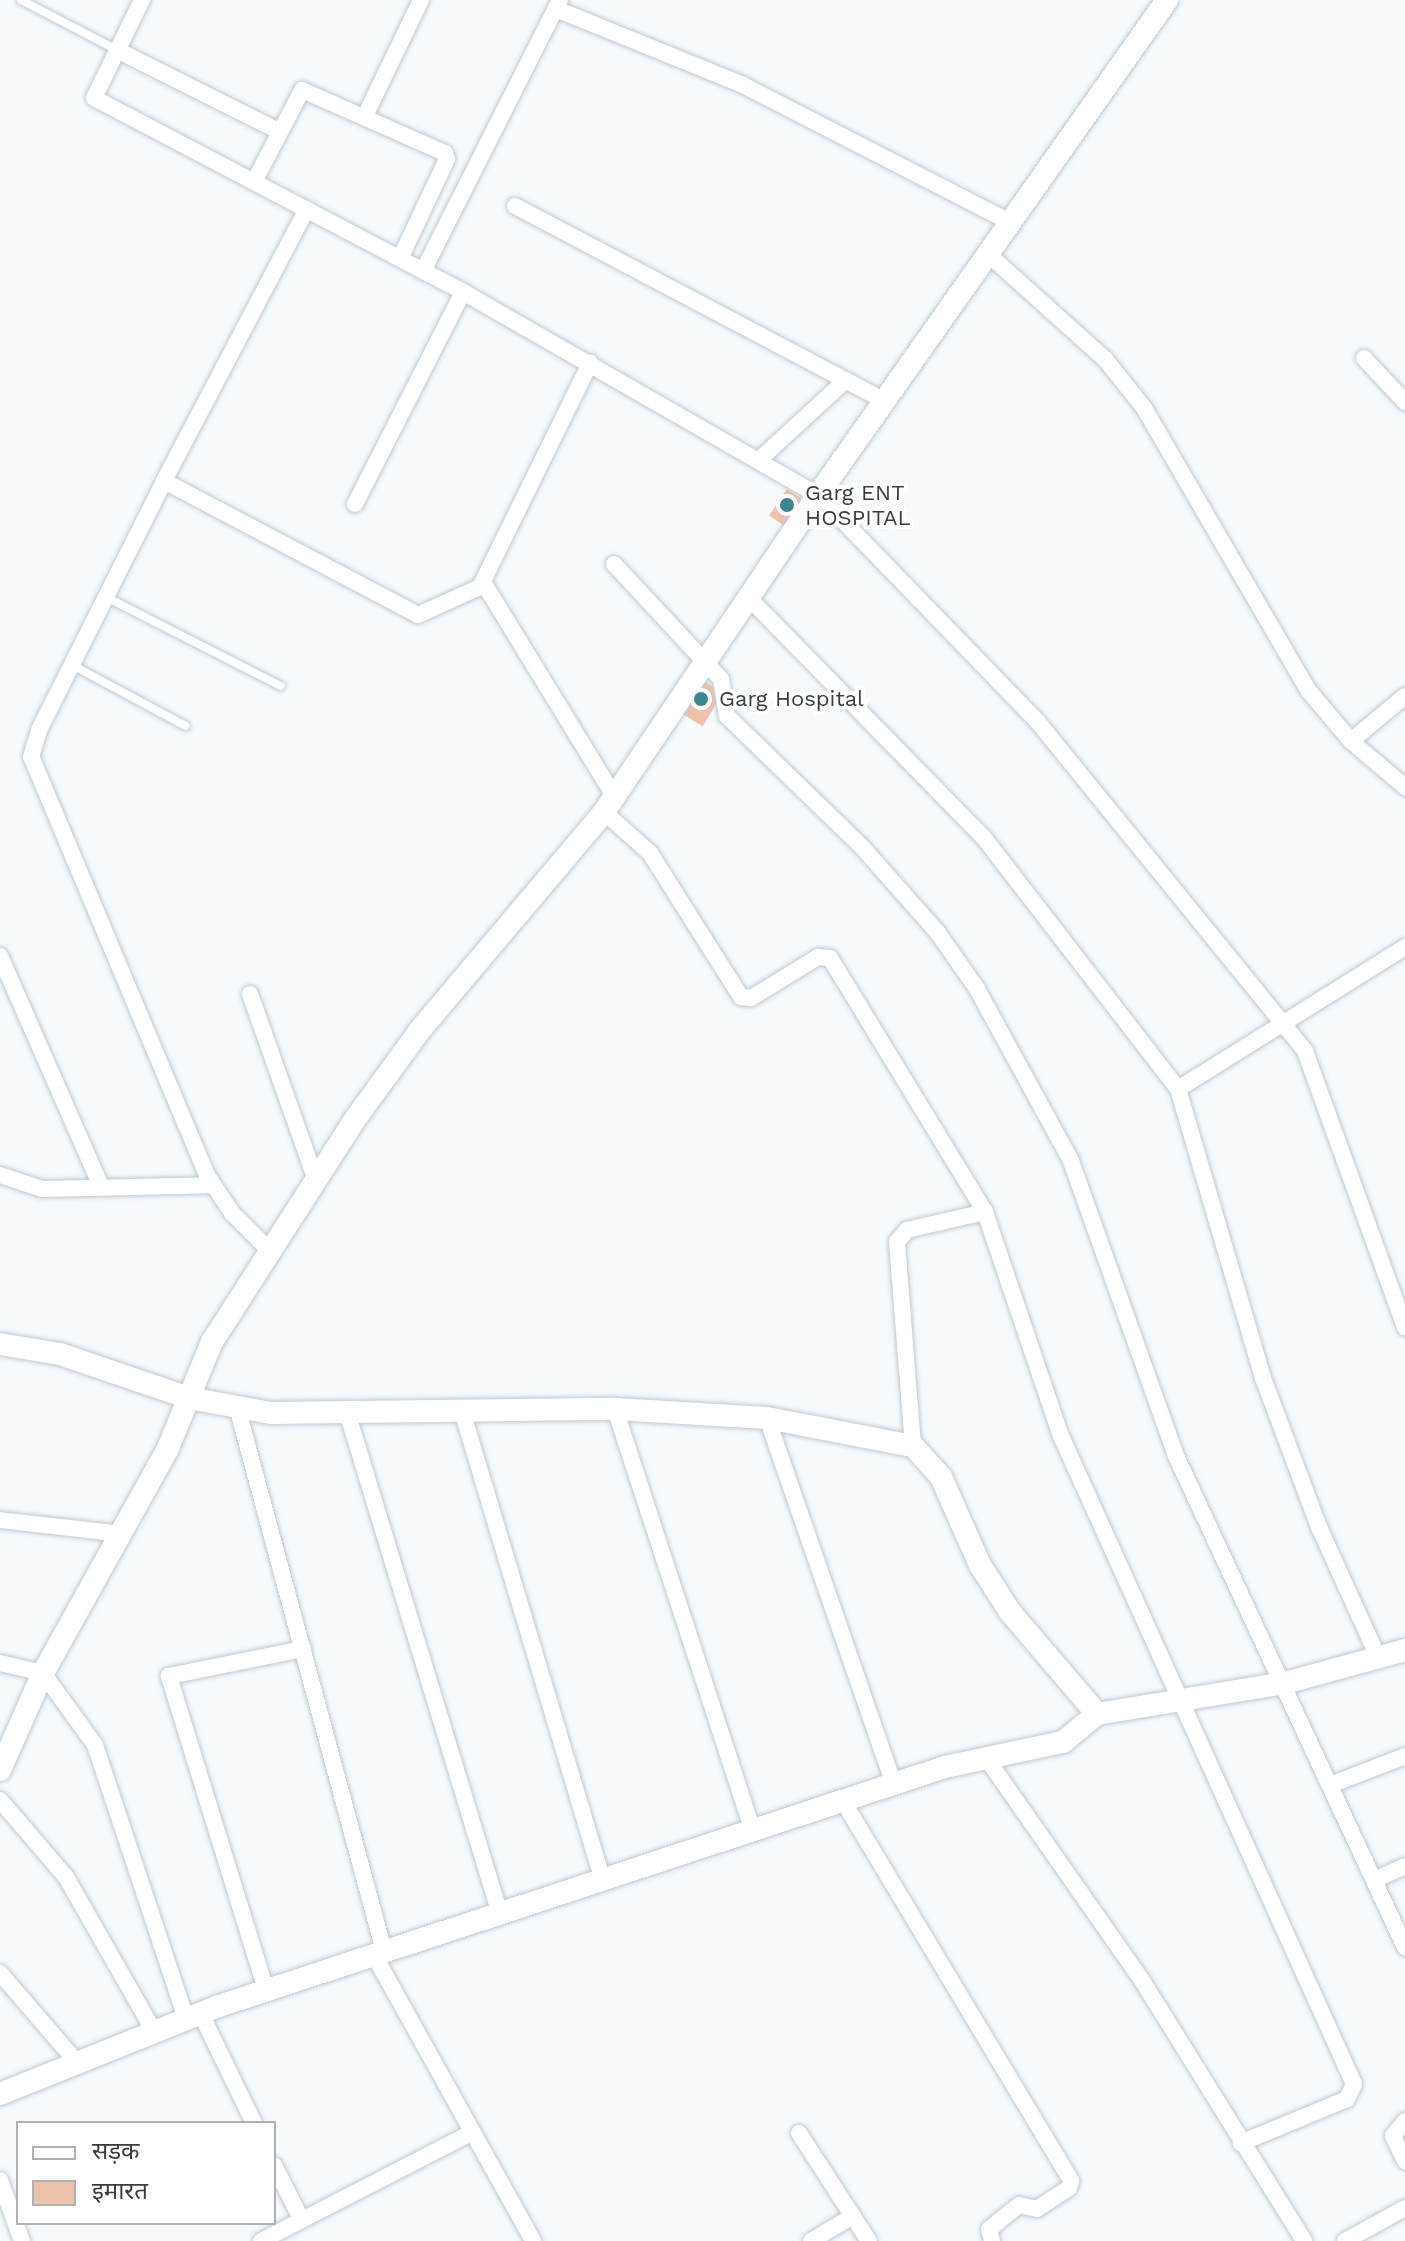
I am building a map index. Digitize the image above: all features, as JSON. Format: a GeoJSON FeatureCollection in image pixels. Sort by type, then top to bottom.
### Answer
{"type":"FeatureCollection","features":[{"type":"Feature","properties":{"kind":"street"},"geometry":{"type":"LineString","coordinates":[[142,0],[94,98],[463,292],[818,495],[1062,747],[1312,1064],[1405,1328]]}},
{"type":"Feature","properties":{"kind":"street"},"geometry":{"type":"LineString","coordinates":[[365,116],[421,0]]}},
{"type":"Feature","properties":{"kind":"street"},"geometry":{"type":"LineString","coordinates":[[0,1770],[43,1673],[123,1534],[189,1398],[212,1342],[316,1180],[420,1030],[609,804],[818,495],[1167,0]]}},
{"type":"Feature","properties":{"kind":"street"},"geometry":{"type":"LineString","coordinates":[[423,271],[560,5],[743,85],[1012,223]]}},
{"type":"Feature","properties":{"kind":"street"},"geometry":{"type":"LineString","coordinates":[[117,50],[279,131]]}},
{"type":"Feature","properties":{"kind":"street"},"geometry":{"type":"LineString","coordinates":[[254,182],[302,90],[365,116],[448,157],[400,259]]}},
{"type":"Feature","properties":{"kind":"street"},"geometry":{"type":"LineString","coordinates":[[515,206],[885,401]]}},
{"type":"Feature","properties":{"kind":"street"},"geometry":{"type":"LineString","coordinates":[[270,1251],[212,1185],[33,769],[32,744],[164,481],[307,209]]}},
{"type":"Feature","properties":{"kind":"street"},"geometry":{"type":"LineString","coordinates":[[989,255],[1105,359],[1144,408],[1201,499],[1267,627],[1308,690],[1351,741],[1405,787]]}},
{"type":"Feature","properties":{"kind":"street"},"geometry":{"type":"LineString","coordinates":[[355,504],[463,292]]}},
{"type":"Feature","properties":{"kind":"street"},"geometry":{"type":"LineString","coordinates":[[1364,358],[1405,402]]}},
{"type":"Feature","properties":{"kind":"street"},"geometry":{"type":"LineString","coordinates":[[164,481],[412,615],[473,592],[483,582],[590,363]]}},
{"type":"Feature","properties":{"kind":"street"},"geometry":{"type":"LineString","coordinates":[[759,460],[846,380]]}},
{"type":"Feature","properties":{"kind":"street"},"geometry":{"type":"LineString","coordinates":[[614,564],[721,679],[727,716],[862,847],[938,933],[977,989],[1071,1161],[1176,1456],[1285,1683],[1405,1947]]}},
{"type":"Feature","properties":{"kind":"street"},"geometry":{"type":"LineString","coordinates":[[483,582],[609,804],[642,843],[741,997],[751,998],[818,957],[830,958],[985,1212],[1061,1436],[1354,2084],[1347,2099],[1241,2143]]}},
{"type":"Feature","properties":{"kind":"street"},"geometry":{"type":"LineString","coordinates":[[748,597],[975,828],[1178,1089],[1263,1378],[1319,1527],[1378,1657]]}},
{"type":"Feature","properties":{"kind":"street"},"geometry":{"type":"LineString","coordinates":[[1351,741],[1405,696]]}},
{"type":"Feature","properties":{"kind":"street"},"geometry":{"type":"LineString","coordinates":[[1178,1089],[1405,947]]}},
{"type":"Feature","properties":{"kind":"street"},"geometry":{"type":"LineString","coordinates":[[0,956],[102,1188]]}},
{"type":"Feature","properties":{"kind":"street"},"geometry":{"type":"LineString","coordinates":[[250,994],[316,1180]]}},
{"type":"Feature","properties":{"kind":"street"},"geometry":{"type":"LineString","coordinates":[[0,1175],[42,1189],[212,1185]]}},
{"type":"Feature","properties":{"kind":"street"},"geometry":{"type":"LineString","coordinates":[[913,1446],[897,1242],[907,1230],[985,1212]]}},
{"type":"Feature","properties":{"kind":"street"},"geometry":{"type":"LineString","coordinates":[[0,1344],[60,1354],[189,1398],[271,1413],[615,1409],[767,1418],[913,1446],[941,1477],[980,1565],[1010,1612],[1097,1714]]}},
{"type":"Feature","properties":{"kind":"street"},"geometry":{"type":"LineString","coordinates":[[237,1407],[303,1649],[379,1953],[529,2239]]}},
{"type":"Feature","properties":{"kind":"street"},"geometry":{"type":"LineString","coordinates":[[615,1409],[753,1831]]}},
{"type":"Feature","properties":{"kind":"street"},"geometry":{"type":"LineString","coordinates":[[462,1411],[603,1880]]}},
{"type":"Feature","properties":{"kind":"street"},"geometry":{"type":"LineString","coordinates":[[347,1412],[500,1914]]}},
{"type":"Feature","properties":{"kind":"street"},"geometry":{"type":"LineString","coordinates":[[767,1418],[894,1785]]}},
{"type":"Feature","properties":{"kind":"street"},"geometry":{"type":"LineString","coordinates":[[0,1520],[123,1534]]}},
{"type":"Feature","properties":{"kind":"street"},"geometry":{"type":"LineString","coordinates":[[266,1990],[169,1676],[303,1649]]}},
{"type":"Feature","properties":{"kind":"street"},"geometry":{"type":"LineString","coordinates":[[0,2094],[266,1990],[894,1785],[1063,1742],[1097,1714],[1285,1683],[1405,1650]]}},
{"type":"Feature","properties":{"kind":"street"},"geometry":{"type":"LineString","coordinates":[[0,1663],[43,1673],[86,1728],[106,1770],[194,2018],[253,2121]]}},
{"type":"Feature","properties":{"kind":"street"},"geometry":{"type":"LineString","coordinates":[[1330,1785],[1405,1756]]}},
{"type":"Feature","properties":{"kind":"street"},"geometry":{"type":"LineString","coordinates":[[987,1759],[1143,1982],[1304,2241]]}},
{"type":"Feature","properties":{"kind":"street"},"geometry":{"type":"LineString","coordinates":[[0,1800],[66,1877],[155,2033]]}},
{"type":"Feature","properties":{"kind":"street"},"geometry":{"type":"LineString","coordinates":[[843,1801],[1071,2181],[1069,2188],[1037,2209],[1019,2205],[989,2229],[992,2241]]}},
{"type":"Feature","properties":{"kind":"street"},"geometry":{"type":"LineString","coordinates":[[1374,1880],[1405,1866]]}},
{"type":"Feature","properties":{"kind":"street"},"geometry":{"type":"LineString","coordinates":[[0,1973],[79,2065]]}},
{"type":"Feature","properties":{"kind":"street"},"geometry":{"type":"LineString","coordinates":[[1405,2121],[1393,2136],[1405,2161]]}},
{"type":"Feature","properties":{"kind":"street"},"geometry":{"type":"LineString","coordinates":[[261,2241],[473,2132]]}},
{"type":"Feature","properties":{"kind":"street"},"geometry":{"type":"LineString","coordinates":[[799,2133],[869,2241]]}},
{"type":"Feature","properties":{"kind":"street"},"geometry":{"type":"LineString","coordinates":[[276,2169],[301,2219]]}},
{"type":"Feature","properties":{"kind":"street"},"geometry":{"type":"LineString","coordinates":[[0,2180],[16,2224]]}},
{"type":"Feature","properties":{"kind":"street"},"geometry":{"type":"LineString","coordinates":[[1345,2241],[1405,2208]]}},
{"type":"Feature","properties":{"kind":"street"},"geometry":{"type":"LineString","coordinates":[[811,2241],[853,2216]]}},
{"type":"Feature","properties":{"kind":"lane"},"geometry":{"type":"LineString","coordinates":[[21,0],[117,50]]}},
{"type":"Feature","properties":{"kind":"lane"},"geometry":{"type":"LineString","coordinates":[[43,12],[49,0]]}},
{"type":"Feature","properties":{"kind":"lane"},"geometry":{"type":"LineString","coordinates":[[106,597],[281,686]]}},
{"type":"Feature","properties":{"kind":"lane"},"geometry":{"type":"LineString","coordinates":[[72,665],[186,726]]}},
{"type":"Feature","properties":{"kind":"building"},"geometry":{"type":"Polygon","coordinates":[[[787,489],[805,501],[787,528],[769,516],[787,489]]]}},
{"type":"Feature","properties":{"kind":"building"},"geometry":{"type":"Polygon","coordinates":[[[702,680],[723,693],[703,726],[681,713],[702,680]]]}},
{"type":"Feature","properties":{"kind":"place","name":"Garg ENT HOSPITAL"},"geometry":{"type":"Point","coordinates":[787,505]}},
{"type":"Feature","properties":{"kind":"place","name":"Garg Hospital"},"geometry":{"type":"Point","coordinates":[701,699]}}]}
